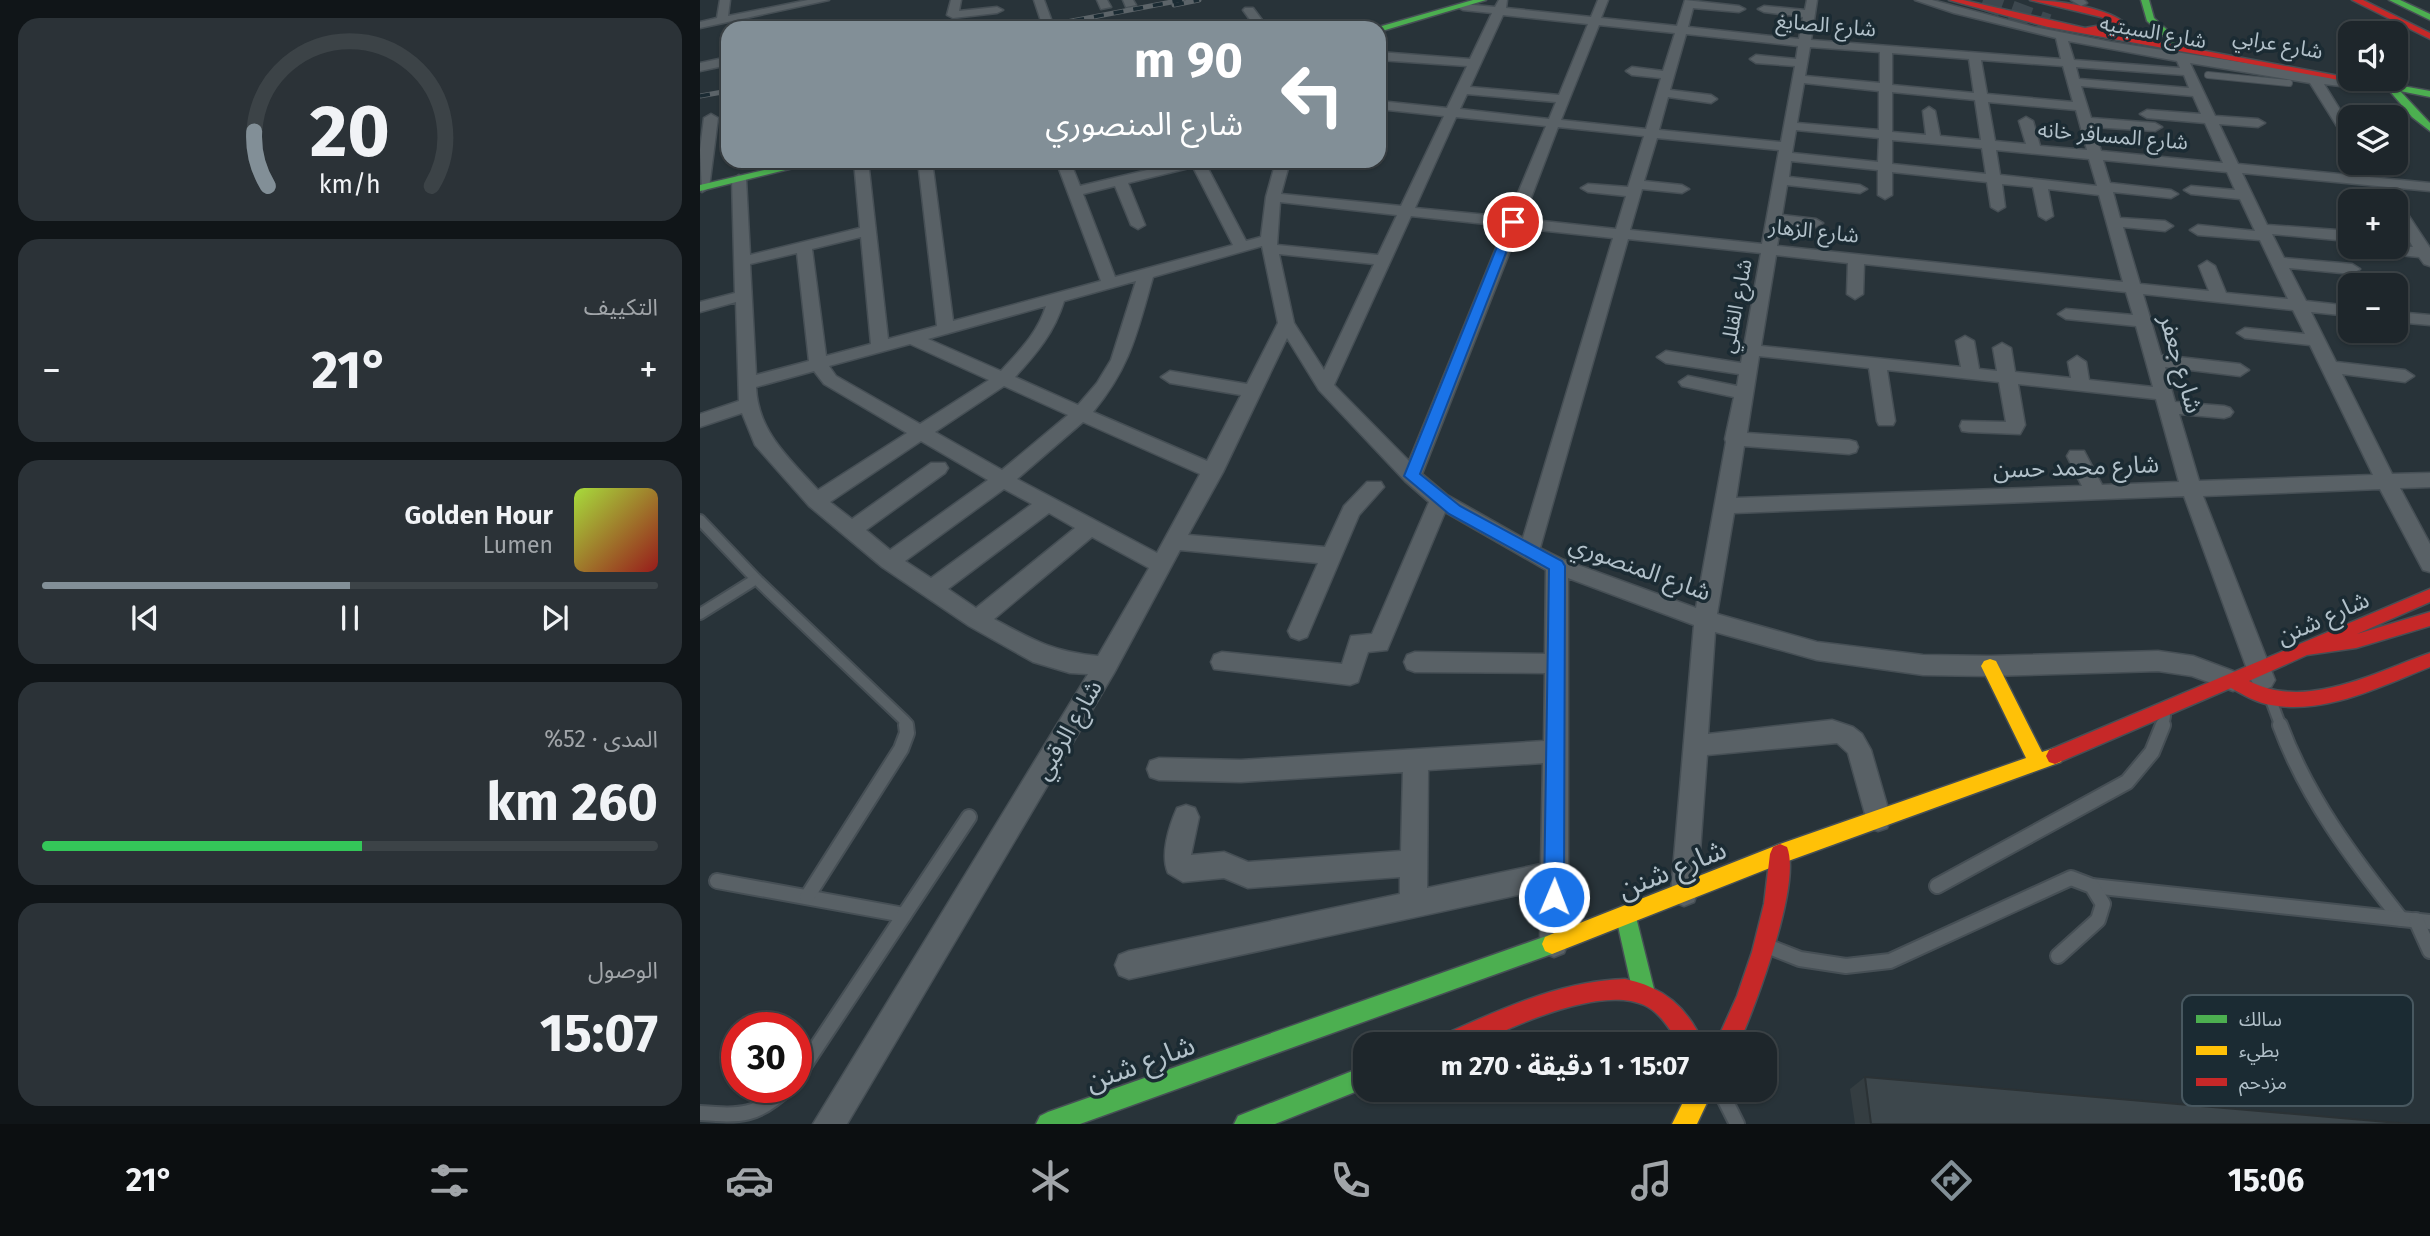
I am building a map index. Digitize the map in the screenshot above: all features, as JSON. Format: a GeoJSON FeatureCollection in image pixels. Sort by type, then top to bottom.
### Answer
{"type":"FeatureCollection","features":[{"type":"Feature","properties":{"kind":"main road"},"geometry":{"type":"LineString","coordinates":[[1386,27],[1482,0]]}},
{"type":"Feature","properties":{"kind":"main road","name":"شارع عرابي"},"geometry":{"type":"LineString","coordinates":[[1953,0],[2010,16],[2083,31],[2184,60],[2338,78]]}},
{"type":"Feature","properties":{"kind":"main road"},"geometry":{"type":"LineString","coordinates":[[2034,0],[2064,9],[2104,15],[2118,21],[2117,25],[2111,27],[2083,31]]}},
{"type":"Feature","properties":{"kind":"main road"},"geometry":{"type":"LineString","coordinates":[[2045,0],[2113,0]]}},
{"type":"Feature","properties":{"kind":"main road"},"geometry":{"type":"LineString","coordinates":[[2145,0],[2150,19],[2184,60]]}},
{"type":"Feature","properties":{"kind":"main road"},"geometry":{"type":"LineString","coordinates":[[2346,0],[2430,38]]}},
{"type":"Feature","properties":{"kind":"main road"},"geometry":{"type":"LineString","coordinates":[[2356,0],[2430,38]]}},
{"type":"Feature","properties":{"kind":"main road"},"geometry":{"type":"LineString","coordinates":[[2379,0],[2430,24]]}},
{"type":"Feature","properties":{"kind":"main road"},"geometry":{"type":"LineString","coordinates":[[2393,0],[2430,17]]}},
{"type":"Feature","properties":{"kind":"main road","name":"شارع عرابي"},"geometry":{"type":"LineString","coordinates":[[2408,89],[2430,94]]}},
{"type":"Feature","properties":{"kind":"main road"},"geometry":{"type":"LineString","coordinates":[[2393,91],[2430,128]]}},
{"type":"Feature","properties":{"kind":"main road"},"geometry":{"type":"LineString","coordinates":[[701,188],[787,168]]}},
{"type":"Feature","properties":{"kind":"main road","name":"شارع شنن"},"geometry":{"type":"LineString","coordinates":[[1048,1124],[1626,917],[1780,854],[2038,763],[2430,595]]}},
{"type":"Feature","properties":{"kind":"main road"},"geometry":{"type":"LineString","coordinates":[[2309,649],[2356,640],[2430,619]]}},
{"type":"Feature","properties":{"kind":"main road"},"geometry":{"type":"LineString","coordinates":[[2233,681],[2271,698],[2316,698],[2430,660]]}},
{"type":"Feature","properties":{"kind":"main road"},"geometry":{"type":"LineString","coordinates":[[1990,666],[2038,763]]}},
{"type":"Feature","properties":{"kind":"main road"},"geometry":{"type":"LineString","coordinates":[[1733,1032],[1768,946],[1777,900],[1780,854]]}},
{"type":"Feature","properties":{"kind":"main road"},"geometry":{"type":"LineString","coordinates":[[1626,917],[1644,993]]}},
{"type":"Feature","properties":{"kind":"main road"},"geometry":{"type":"LineString","coordinates":[[1479,1032],[1577,993],[1614,989],[1644,993],[1666,1008],[1684,1032]]}},
{"type":"Feature","properties":{"kind":"main road"},"geometry":{"type":"LineString","coordinates":[[1246,1124],[1353,1082]]}},
{"type":"Feature","properties":{"kind":"main road"},"geometry":{"type":"LineString","coordinates":[[1684,1124],[1696,1102]]}},
{"type":"Feature","properties":{"kind":"street"},"geometry":{"type":"LineString","coordinates":[[725,0],[722,21],[819,1]]}},
{"type":"Feature","properties":{"kind":"street"},"geometry":{"type":"LineString","coordinates":[[761,13],[762,0]]}},
{"type":"Feature","properties":{"kind":"street"},"geometry":{"type":"LineString","coordinates":[[956,0],[952,15],[996,10]]}},
{"type":"Feature","properties":{"kind":"street"},"geometry":{"type":"LineString","coordinates":[[1039,0],[1045,19]]}},
{"type":"Feature","properties":{"kind":"street"},"geometry":{"type":"LineString","coordinates":[[1412,476],[1561,99],[1603,0]]}},
{"type":"Feature","properties":{"kind":"street","name":"شارع السبتيه"},"geometry":{"type":"LineString","coordinates":[[1920,0],[1986,20],[2061,37],[2184,60],[2338,81]]}},
{"type":"Feature","properties":{"kind":"street"},"geometry":{"type":"LineString","coordinates":[[1325,386],[1500,6]]}},
{"type":"Feature","properties":{"kind":"street","name":"شارع الصايغ"},"geometry":{"type":"LineString","coordinates":[[1462,7],[1500,6],[1594,23],[1686,13],[1805,43],[1886,50],[1933,73],[1975,58],[2068,64],[2184,60]]}},
{"type":"Feature","properties":{"kind":"street"},"geometry":{"type":"LineString","coordinates":[[1764,9],[1810,7]]}},
{"type":"Feature","properties":{"kind":"street","name":"شارع القللي"},"geometry":{"type":"LineString","coordinates":[[1684,893],[1705,620],[1734,439],[1770,250],[1785,152],[1792,126],[1810,7]]}},
{"type":"Feature","properties":{"kind":"street"},"geometry":{"type":"LineString","coordinates":[[1686,13],[1739,9]]}},
{"type":"Feature","properties":{"kind":"street"},"geometry":{"type":"LineString","coordinates":[[1249,10],[1257,21]]}},
{"type":"Feature","properties":{"kind":"street"},"geometry":{"type":"LineString","coordinates":[[1686,13],[1734,23]]}},
{"type":"Feature","properties":{"kind":"street"},"geometry":{"type":"LineString","coordinates":[[1529,552],[1624,234],[1686,13]]}},
{"type":"Feature","properties":{"kind":"street"},"geometry":{"type":"LineString","coordinates":[[700,25],[721,21]]}},
{"type":"Feature","properties":{"kind":"street","name":"شارع جعفر"},"geometry":{"type":"LineString","coordinates":[[2061,37],[2191,489],[2271,698]]}},
{"type":"Feature","properties":{"kind":"street"},"geometry":{"type":"LineString","coordinates":[[1885,195],[1888,136],[1886,50]]}},
{"type":"Feature","properties":{"kind":"street"},"geometry":{"type":"LineString","coordinates":[[1386,57],[1473,63]]}},
{"type":"Feature","properties":{"kind":"street"},"geometry":{"type":"LineString","coordinates":[[1975,58],[1998,207]]}},
{"type":"Feature","properties":{"kind":"street"},"geometry":{"type":"LineString","coordinates":[[1756,59],[1799,71],[1887,88],[1933,73],[1981,97],[2155,127]]}},
{"type":"Feature","properties":{"kind":"street"},"geometry":{"type":"LineString","coordinates":[[2184,60],[2207,119],[2386,481],[2430,564]]}},
{"type":"Feature","properties":{"kind":"street"},"geometry":{"type":"LineString","coordinates":[[2019,61],[2021,77]]}},
{"type":"Feature","properties":{"kind":"street"},"geometry":{"type":"LineString","coordinates":[[700,67],[721,62]]}},
{"type":"Feature","properties":{"kind":"street"},"geometry":{"type":"LineString","coordinates":[[1632,71],[1668,75]]}},
{"type":"Feature","properties":{"kind":"street"},"geometry":{"type":"LineString","coordinates":[[2314,79],[2338,117]]}},
{"type":"Feature","properties":{"kind":"street"},"geometry":{"type":"LineString","coordinates":[[2074,82],[2196,92]]}},
{"type":"Feature","properties":{"kind":"street"},"geometry":{"type":"LineString","coordinates":[[1460,90],[1561,99]]}},
{"type":"Feature","properties":{"kind":"street"},"geometry":{"type":"LineString","coordinates":[[1661,98],[1709,103]]}},
{"type":"Feature","properties":{"kind":"street"},"geometry":{"type":"LineString","coordinates":[[1386,107],[1651,133],[1885,167],[1941,180],[1993,179],[2172,194]]}},
{"type":"Feature","properties":{"kind":"street"},"geometry":{"type":"LineString","coordinates":[[1929,111],[1934,140]]}},
{"type":"Feature","properties":{"kind":"street"},"geometry":{"type":"LineString","coordinates":[[2147,114],[2258,123]]}},
{"type":"Feature","properties":{"kind":"street"},"geometry":{"type":"LineString","coordinates":[[701,188],[706,119]]}},
{"type":"Feature","properties":{"kind":"street"},"geometry":{"type":"LineString","coordinates":[[2026,121],[2034,149]]}},
{"type":"Feature","properties":{"kind":"street","name":"شارع المسافر خانه"},"geometry":{"type":"LineString","coordinates":[[1792,126],[2430,187]]}},
{"type":"Feature","properties":{"kind":"street"},"geometry":{"type":"LineString","coordinates":[[862,168],[880,347]]}},
{"type":"Feature","properties":{"kind":"street"},"geometry":{"type":"LineString","coordinates":[[926,168],[946,329]]}},
{"type":"Feature","properties":{"kind":"street"},"geometry":{"type":"LineString","coordinates":[[1066,168],[1110,284]]}},
{"type":"Feature","properties":{"kind":"street"},"geometry":{"type":"LineString","coordinates":[[1075,192],[1173,168]]}},
{"type":"Feature","properties":{"kind":"street"},"geometry":{"type":"LineString","coordinates":[[1200,168],[1242,248]]}},
{"type":"Feature","properties":{"kind":"street","name":"شارع المنصوري"},"geometry":{"type":"LineString","coordinates":[[1281,168],[1273,197],[1269,245],[1286,323],[1325,386],[1412,476],[1440,500],[1529,552],[1557,566],[1705,620],[1817,650],[1877,661],[1990,666],[2158,661],[2193,666],[2233,681]]}},
{"type":"Feature","properties":{"kind":"street"},"geometry":{"type":"LineString","coordinates":[[2375,175],[2384,189]]}},
{"type":"Feature","properties":{"kind":"street"},"geometry":{"type":"LineString","coordinates":[[739,179],[748,393],[762,440],[816,501],[889,561],[977,620],[1041,655],[1070,663],[1106,666]]}},
{"type":"Feature","properties":{"kind":"street"},"geometry":{"type":"LineString","coordinates":[[1780,180],[1860,189]]}},
{"type":"Feature","properties":{"kind":"street"},"geometry":{"type":"LineString","coordinates":[[1120,181],[1138,225]]}},
{"type":"Feature","properties":{"kind":"street"},"geometry":{"type":"LineString","coordinates":[[2040,184],[2046,216]]}},
{"type":"Feature","properties":{"kind":"street"},"geometry":{"type":"LineString","coordinates":[[1588,188],[1682,189]]}},
{"type":"Feature","properties":{"kind":"street"},"geometry":{"type":"LineString","coordinates":[[2191,190],[2245,195]]}},
{"type":"Feature","properties":{"kind":"street","name":"شارع الزهار"},"geometry":{"type":"LineString","coordinates":[[1273,197],[2338,311]]}},
{"type":"Feature","properties":{"kind":"street"},"geometry":{"type":"LineString","coordinates":[[1774,219],[1816,223]]}},
{"type":"Feature","properties":{"kind":"street"},"geometry":{"type":"LineString","coordinates":[[2114,222],[2165,226]]}},
{"type":"Feature","properties":{"kind":"street"},"geometry":{"type":"LineString","coordinates":[[2408,225],[2428,255]]}},
{"type":"Feature","properties":{"kind":"street"},"geometry":{"type":"LineString","coordinates":[[2198,230],[2337,236]]}},
{"type":"Feature","properties":{"kind":"street"},"geometry":{"type":"LineString","coordinates":[[743,261],[869,232]]}},
{"type":"Feature","properties":{"kind":"street"},"geometry":{"type":"LineString","coordinates":[[700,421],[748,393],[818,364],[1242,248],[1269,245],[1383,260]]}},
{"type":"Feature","properties":{"kind":"street"},"geometry":{"type":"LineString","coordinates":[[804,247],[818,364],[841,389],[1003,480],[1163,565]]}},
{"type":"Feature","properties":{"kind":"street"},"geometry":{"type":"LineString","coordinates":[[2408,252],[2428,255]]}},
{"type":"Feature","properties":{"kind":"street"},"geometry":{"type":"LineString","coordinates":[[1855,294],[1856,258]]}},
{"type":"Feature","properties":{"kind":"street"},"geometry":{"type":"LineString","coordinates":[[2277,261],[2352,269]]}},
{"type":"Feature","properties":{"kind":"street"},"geometry":{"type":"LineString","coordinates":[[2207,266],[2220,297]]}},
{"type":"Feature","properties":{"kind":"street"},"geometry":{"type":"LineString","coordinates":[[889,561],[1003,480],[1081,414],[1104,387],[1120,360],[1146,274]]}},
{"type":"Feature","properties":{"kind":"street"},"geometry":{"type":"LineString","coordinates":[[700,307],[745,295]]}},
{"type":"Feature","properties":{"kind":"street"},"geometry":{"type":"LineString","coordinates":[[816,501],[1004,377],[1037,343],[1048,326],[1057,298]]}},
{"type":"Feature","properties":{"kind":"street"},"geometry":{"type":"LineString","coordinates":[[2066,314],[2142,321]]}},
{"type":"Feature","properties":{"kind":"street"},"geometry":{"type":"LineString","coordinates":[[2408,318],[2430,320]]}},
{"type":"Feature","properties":{"kind":"street","name":"شارع الرقبي"},"geometry":{"type":"LineString","coordinates":[[829,1124],[1106,666],[1213,472],[1286,323]]}},
{"type":"Feature","properties":{"kind":"street"},"geometry":{"type":"LineString","coordinates":[[2245,333],[2316,340]]}},
{"type":"Feature","properties":{"kind":"street"},"geometry":{"type":"LineString","coordinates":[[911,338],[1213,472]]}},
{"type":"Feature","properties":{"kind":"street"},"geometry":{"type":"LineString","coordinates":[[1965,341],[1971,373]]}},
{"type":"Feature","properties":{"kind":"street"},"geometry":{"type":"LineString","coordinates":[[1969,426],[2015,427],[2002,348]]}},
{"type":"Feature","properties":{"kind":"street"},"geometry":{"type":"LineString","coordinates":[[1751,350],[2081,385],[2224,412]]}},
{"type":"Feature","properties":{"kind":"street"},"geometry":{"type":"LineString","coordinates":[[1666,357],[1747,370]]}},
{"type":"Feature","properties":{"kind":"street"},"geometry":{"type":"LineString","coordinates":[[2154,360],[2240,370]]}},
{"type":"Feature","properties":{"kind":"street"},"geometry":{"type":"LineString","coordinates":[[2077,362],[2081,385]]}},
{"type":"Feature","properties":{"kind":"street"},"geometry":{"type":"LineString","coordinates":[[1877,363],[1886,421]]}},
{"type":"Feature","properties":{"kind":"street"},"geometry":{"type":"LineString","coordinates":[[2330,367],[2405,376]]}},
{"type":"Feature","properties":{"kind":"street"},"geometry":{"type":"LineString","coordinates":[[1170,377],[1254,391]]}},
{"type":"Feature","properties":{"kind":"street"},"geometry":{"type":"LineString","coordinates":[[1688,382],[1743,393]]}},
{"type":"Feature","properties":{"kind":"street"},"geometry":{"type":"LineString","coordinates":[[1734,439],[1849,447]]}},
{"type":"Feature","properties":{"kind":"street"},"geometry":{"type":"LineString","coordinates":[[2077,456],[2096,493]]}},
{"type":"Feature","properties":{"kind":"street"},"geometry":{"type":"LineString","coordinates":[[851,530],[937,468]]}},
{"type":"Feature","properties":{"kind":"street","name":"شارع محمد حسن"},"geometry":{"type":"LineString","coordinates":[[1724,506],[2430,480]]}},
{"type":"Feature","properties":{"kind":"street"},"geometry":{"type":"LineString","coordinates":[[1299,631],[1351,511],[1374,487]]}},
{"type":"Feature","properties":{"kind":"street"},"geometry":{"type":"LineString","coordinates":[[1222,662],[1350,675],[1359,643],[1380,643],[1440,500]]}},
{"type":"Feature","properties":{"kind":"street"},"geometry":{"type":"LineString","coordinates":[[932,589],[1047,504]]}},
{"type":"Feature","properties":{"kind":"street"},"geometry":{"type":"LineString","coordinates":[[977,620],[1090,527]]}},
{"type":"Feature","properties":{"kind":"street"},"geometry":{"type":"LineString","coordinates":[[1175,542],[1332,556]]}},
{"type":"Feature","properties":{"kind":"street"},"geometry":{"type":"LineString","coordinates":[[1554,943],[1557,566]]}},
{"type":"Feature","properties":{"kind":"street"},"geometry":{"type":"LineString","coordinates":[[1415,662],[1556,664]]}},
{"type":"Feature","properties":{"kind":"street"},"geometry":{"type":"LineString","coordinates":[[1695,746],[1832,731],[1843,733],[1853,740],[1859,750],[1878,819]]}},
{"type":"Feature","properties":{"kind":"street"},"geometry":{"type":"LineString","coordinates":[[1158,769],[1241,771],[1556,751]]}},
{"type":"Feature","properties":{"kind":"street"},"geometry":{"type":"LineString","coordinates":[[1413,905],[1416,760]]}},
{"type":"Feature","properties":{"kind":"street"},"geometry":{"type":"LineString","coordinates":[[1186,817],[1177,859],[1177,864],[1183,869],[1224,864],[1248,874],[1414,863]]}},
{"type":"Feature","properties":{"kind":"street"},"geometry":{"type":"LineString","coordinates":[[1129,965],[1554,874]]}},
{"type":"Feature","properties":{"kind":"lane"},"geometry":{"type":"LineString","coordinates":[[2233,66],[2240,78]]}},
{"type":"Feature","properties":{"kind":"lane"},"geometry":{"type":"LineString","coordinates":[[2208,75],[2289,83]]}},
{"type":"Feature","properties":{"kind":"lane"},"geometry":{"type":"LineString","coordinates":[[700,520],[756,579],[905,721],[907,733],[886,773],[807,897]]}},
{"type":"Feature","properties":{"kind":"lane"},"geometry":{"type":"LineString","coordinates":[[700,614],[756,579]]}},
{"type":"Feature","properties":{"kind":"lane"},"geometry":{"type":"LineString","coordinates":[[2271,698],[2287,744],[2304,781],[2362,869],[2401,919]]}},
{"type":"Feature","properties":{"kind":"lane"},"geometry":{"type":"LineString","coordinates":[[1937,886],[2127,782],[2155,750],[2166,710]]}},
{"type":"Feature","properties":{"kind":"lane"},"geometry":{"type":"LineString","coordinates":[[812,1055],[969,817]]}},
{"type":"Feature","properties":{"kind":"lane"},"geometry":{"type":"LineString","coordinates":[[1768,946],[1800,960],[1846,967],[1890,961],[2071,878],[2092,886],[2423,921],[2430,951]]}},
{"type":"Feature","properties":{"kind":"lane"},"geometry":{"type":"LineString","coordinates":[[717,881],[904,915]]}},
{"type":"Feature","properties":{"kind":"lane"},"geometry":{"type":"LineString","coordinates":[[2058,956],[2098,920],[2103,904],[2092,886]]}},
{"type":"Feature","properties":{"kind":"lane"},"geometry":{"type":"LineString","coordinates":[[1726,1102],[1737,1124]]}},
{"type":"Feature","properties":{"kind":"lane"},"geometry":{"type":"LineString","coordinates":[[700,1113],[724,1120],[747,1116],[770,1103]]}},
{"type":"Feature","properties":{"kind":"building"},"geometry":{"type":"Polygon","coordinates":[[[1865,1077],[2410,1124],[1871,1124],[1865,1077]]]}},
{"type":"Feature","properties":{"kind":"tunnel"},"geometry":{"type":"LineString","coordinates":[[1983,0],[2048,24]]}},
{"type":"Feature","properties":{"kind":"railway"},"geometry":{"type":"LineString","coordinates":[[1072,21],[1182,0]]}},
{"type":"Feature","properties":{"kind":"railway"},"geometry":{"type":"LineString","coordinates":[[1174,5],[1199,0]]}},
{"type":"Feature","properties":{"kind":"railway"},"geometry":{"type":"LineString","coordinates":[[700,96],[721,92]]}},
{"type":"Feature","properties":{"kind":"traffic: fast"},"geometry":{"type":"LineString","coordinates":[[1386,27],[1482,0]]}},
{"type":"Feature","properties":{"kind":"traffic: fast"},"geometry":{"type":"LineString","coordinates":[[2145,0],[2150,19],[2183,49]]}},
{"type":"Feature","properties":{"kind":"traffic: fast"},"geometry":{"type":"LineString","coordinates":[[2393,0],[2430,17]]}},
{"type":"Feature","properties":{"kind":"traffic: fast"},"geometry":{"type":"LineString","coordinates":[[2408,90],[2430,94]]}},
{"type":"Feature","properties":{"kind":"traffic: fast"},"geometry":{"type":"LineString","coordinates":[[2395,91],[2430,128]]}},
{"type":"Feature","properties":{"kind":"traffic: fast"},"geometry":{"type":"LineString","coordinates":[[700,188],[787,168]]}},
{"type":"Feature","properties":{"kind":"traffic: fast"},"geometry":{"type":"LineString","coordinates":[[1626,917],[1644,993]]}},
{"type":"Feature","properties":{"kind":"traffic: fast"},"geometry":{"type":"LineString","coordinates":[[1048,1124],[1552,944]]}},
{"type":"Feature","properties":{"kind":"traffic: fast"},"geometry":{"type":"LineString","coordinates":[[1246,1124],[1353,1082]]}},
{"type":"Feature","properties":{"kind":"traffic: slow"},"geometry":{"type":"LineString","coordinates":[[1990,666],[2038,763]]}},
{"type":"Feature","properties":{"kind":"traffic: slow"},"geometry":{"type":"LineString","coordinates":[[1552,944],[1780,854],[2055,756]]}},
{"type":"Feature","properties":{"kind":"traffic: slow"},"geometry":{"type":"LineString","coordinates":[[1684,1124],[1696,1102]]}},
{"type":"Feature","properties":{"kind":"traffic: jam"},"geometry":{"type":"LineString","coordinates":[[1953,0],[2048,24],[2338,77]]}},
{"type":"Feature","properties":{"kind":"traffic: jam"},"geometry":{"type":"LineString","coordinates":[[2034,0],[2103,15],[2118,21],[2117,25],[2083,31]]}},
{"type":"Feature","properties":{"kind":"traffic: jam"},"geometry":{"type":"LineString","coordinates":[[2356,0],[2430,36]]}},
{"type":"Feature","properties":{"kind":"traffic: jam"},"geometry":{"type":"LineString","coordinates":[[2055,756],[2430,595]]}},
{"type":"Feature","properties":{"kind":"traffic: jam"},"geometry":{"type":"LineString","coordinates":[[2309,649],[2356,641],[2430,619]]}},
{"type":"Feature","properties":{"kind":"traffic: jam"},"geometry":{"type":"LineString","coordinates":[[2233,681],[2268,697],[2313,698],[2353,688],[2430,660]]}},
{"type":"Feature","properties":{"kind":"traffic: jam"},"geometry":{"type":"LineString","coordinates":[[1732,1032],[1763,952],[1774,904],[1780,854]]}},
{"type":"Feature","properties":{"kind":"traffic: jam"},"geometry":{"type":"LineString","coordinates":[[1477,1032],[1545,1004],[1600,990],[1625,989],[1646,994],[1661,1003],[1684,1032]]}},
{"type":"Feature","properties":{"kind":"route"},"geometry":{"type":"LineString","coordinates":[[1513,222],[1412,476],[1455,510],[1557,566],[1554,897]]}}]}
